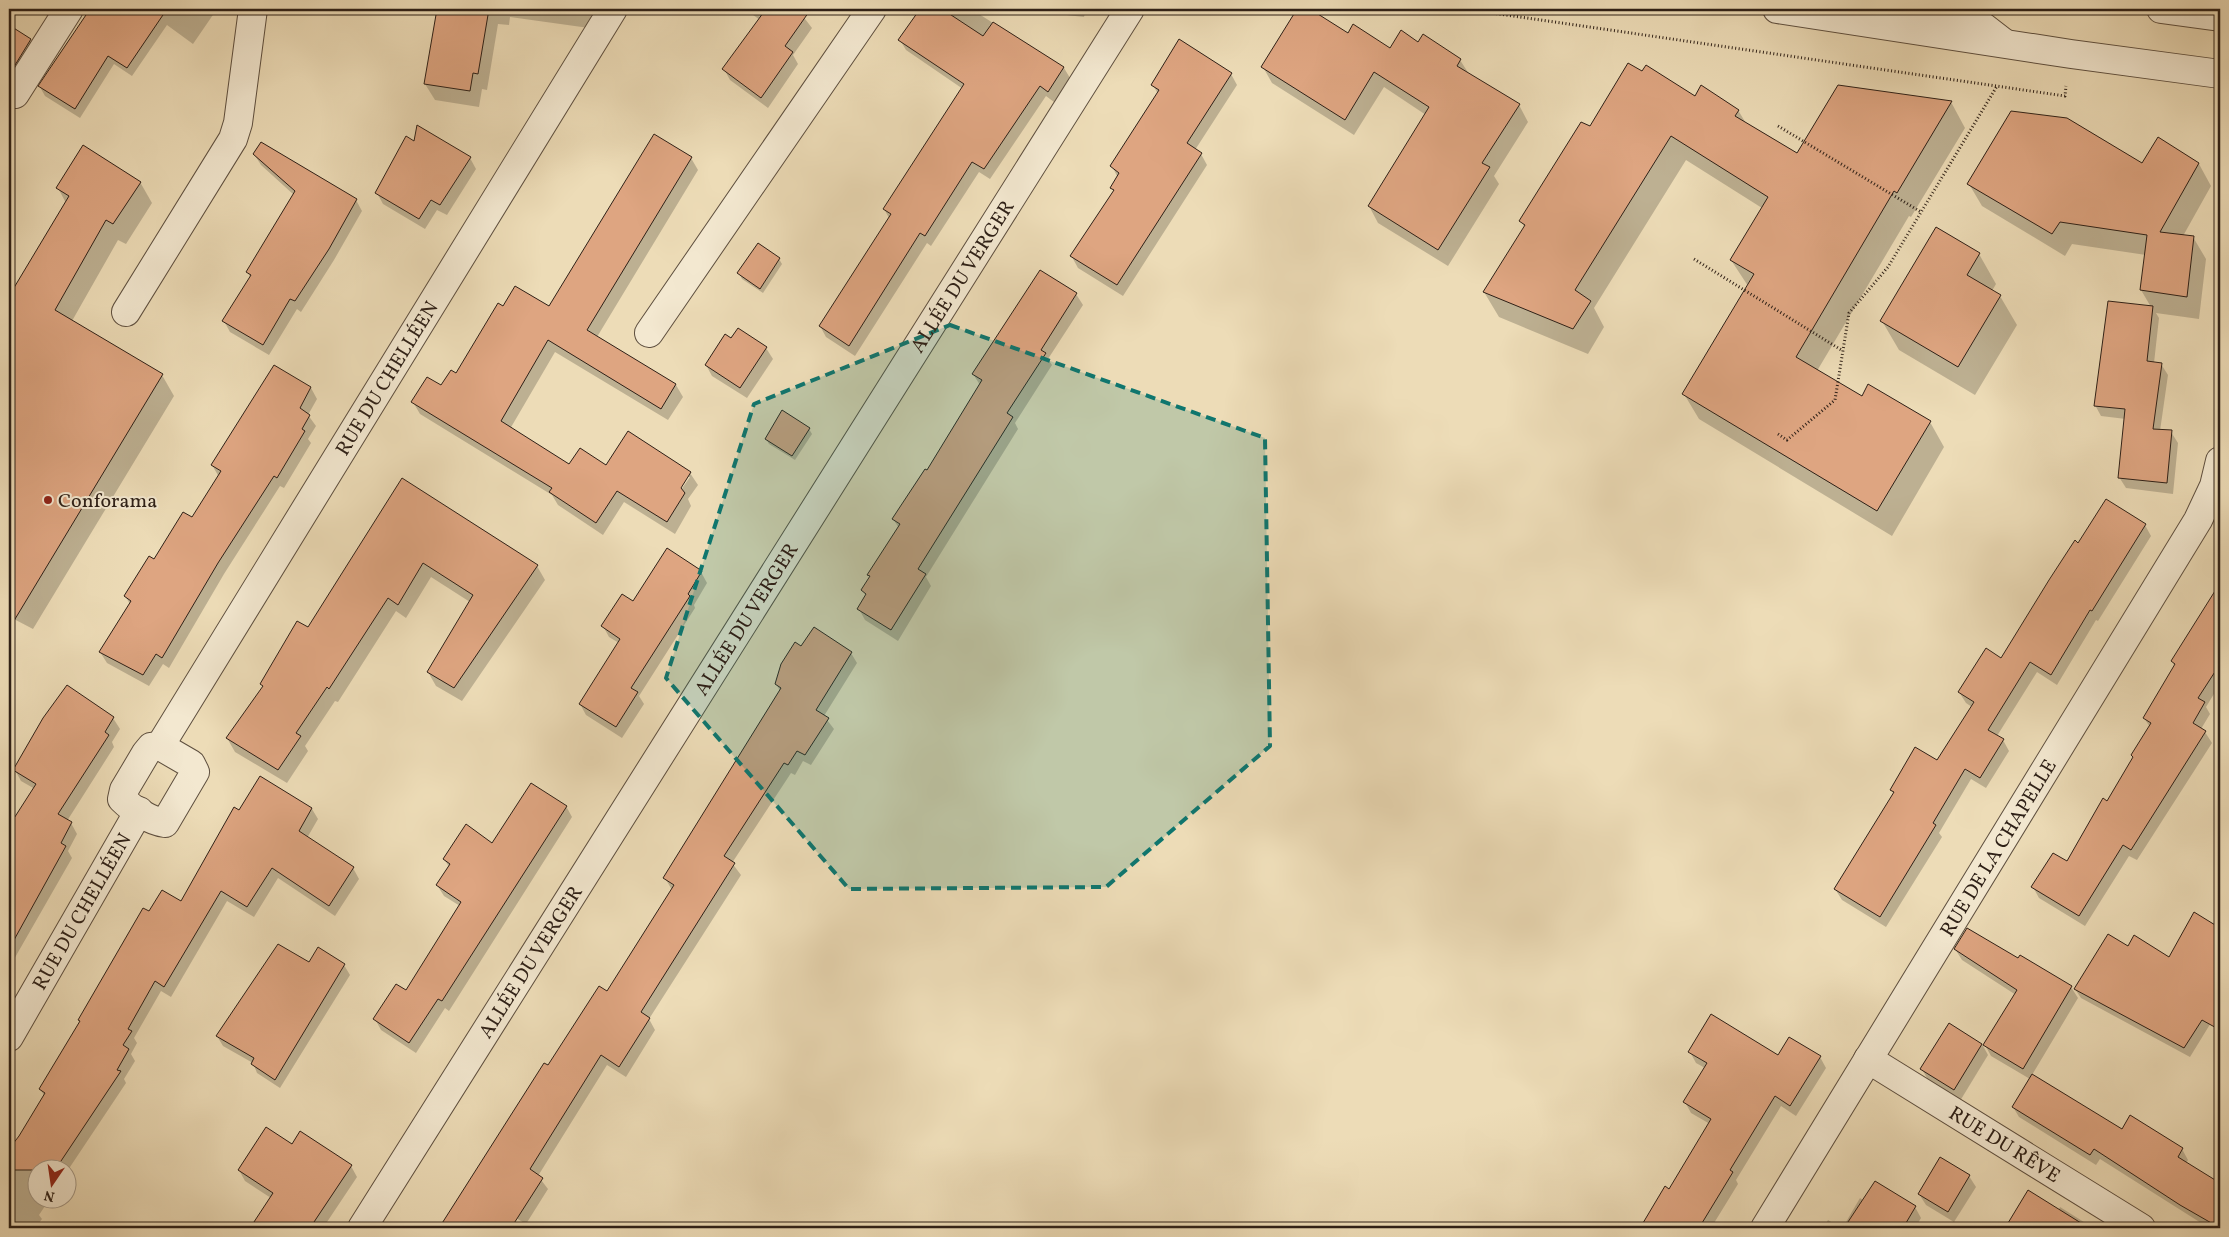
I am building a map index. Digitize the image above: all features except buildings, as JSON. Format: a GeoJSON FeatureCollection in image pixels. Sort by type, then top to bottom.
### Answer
{"type":"FeatureCollection","features":[{"type":"Feature","properties":{"kind":"street"},"geometry":{"type":"LineString","coordinates":[[15,94],[69,9]]}},
{"type":"Feature","properties":{"kind":"street"},"geometry":{"type":"LineString","coordinates":[[126,312],[233,139],[238,123],[253,9]]}},
{"type":"Feature","properties":{"kind":"street","name":"RUE DU CHELLÉEN"},"geometry":{"type":"LineString","coordinates":[[160,746],[613,9]]}},
{"type":"Feature","properties":{"kind":"street"},"geometry":{"type":"LineString","coordinates":[[649,333],[872,9]]}},
{"type":"Feature","properties":{"kind":"street","name":"ALLÉE DU VERGER"},"geometry":{"type":"LineString","coordinates":[[362,1228],[1130,9]]}},
{"type":"Feature","properties":{"kind":"street"},"geometry":{"type":"LineString","coordinates":[[1777,9],[2220,74]]}},
{"type":"Feature","properties":{"kind":"street"},"geometry":{"type":"LineString","coordinates":[[1906,9],[1972,18],[2006,44]]}},
{"type":"Feature","properties":{"kind":"street"},"geometry":{"type":"LineString","coordinates":[[2161,9],[2220,17]]}},
{"type":"Feature","properties":{"kind":"street","name":"RUE DE LA CHAPELLE"},"geometry":{"type":"LineString","coordinates":[[1765,1228],[1963,908],[2198,520],[2214,486],[2220,461]]}},
{"type":"Feature","properties":{"kind":"street","name":"RUE DU CHELLÉEN"},"geometry":{"type":"LineString","coordinates":[[160,746],[191,764],[195,772],[165,823],[158,822],[139,811],[122,798],[124,790],[150,747],[160,746]]}},
{"type":"Feature","properties":{"kind":"street","name":"RUE DU CHELLÉEN"},"geometry":{"type":"LineString","coordinates":[[9,1037],[139,811]]}},
{"type":"Feature","properties":{"kind":"street","name":"RUE DU RÊVE"},"geometry":{"type":"LineString","coordinates":[[1868,1059],[2141,1228]]}},
{"type":"Feature","properties":{"kind":"path"},"geometry":{"type":"LineString","coordinates":[[1465,9],[2065,96],[2067,82]]}},
{"type":"Feature","properties":{"kind":"path"},"geometry":{"type":"LineString","coordinates":[[1778,434],[1787,440],[1835,400],[1849,313],[1888,267],[1997,86]]}},
{"type":"Feature","properties":{"kind":"path"},"geometry":{"type":"LineString","coordinates":[[1778,126],[1921,212]]}},
{"type":"Feature","properties":{"kind":"path"},"geometry":{"type":"LineString","coordinates":[[1694,259],[1843,351]]}},
{"type":"Feature","properties":{"kind":"highlighted area"},"geometry":{"type":"Polygon","coordinates":[[[950,325],[1265,438],[1270,746],[1106,887],[849,889],[666,678],[754,404],[950,325]]]}},
{"type":"Feature","properties":{"kind":"place","name":"Conforama"},"geometry":{"type":"Point","coordinates":[48,500]}}]}
